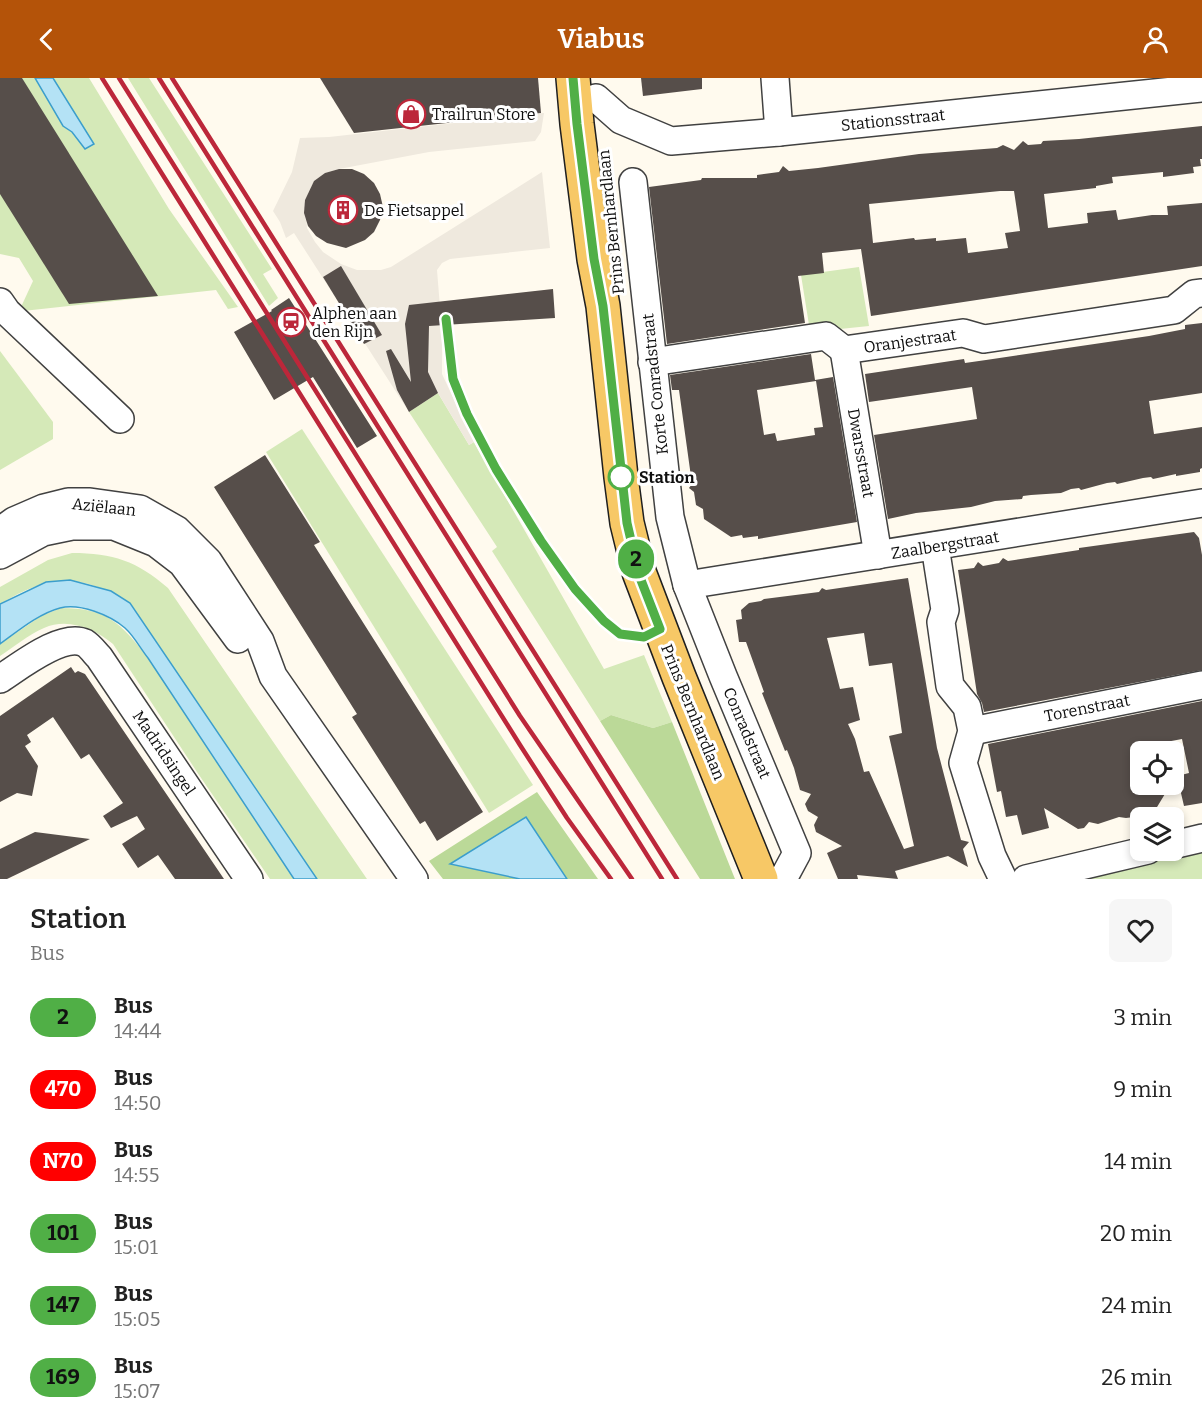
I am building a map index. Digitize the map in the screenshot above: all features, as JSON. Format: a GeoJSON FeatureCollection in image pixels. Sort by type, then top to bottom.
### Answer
{"type":"FeatureCollection","features":[{"type":"Feature","properties":{"kind":"main road","name":"Prins Bernhardlaan"},"geometry":{"type":"LineString","coordinates":[[588,85],[592,248],[603,306],[627,523],[639,572],[761,879]]}},
{"type":"Feature","properties":{"kind":"main road","name":"Prins Bernhardlaan"},"geometry":{"type":"LineString","coordinates":[[588,85],[640,488],[650,549],[655,567],[782,879]]}},
{"type":"Feature","properties":{"kind":"street"},"geometry":{"type":"LineString","coordinates":[[775,78],[779,132]]}},
{"type":"Feature","properties":{"kind":"street","name":"Stationsstraat"},"geometry":{"type":"LineString","coordinates":[[588,85],[621,120],[671,141],[1202,88]]}},
{"type":"Feature","properties":{"kind":"street","name":"Korte Conradstraat"},"geometry":{"type":"LineString","coordinates":[[633,182],[670,516],[687,585]]}},
{"type":"Feature","properties":{"kind":"street","name":"Oranjestraat"},"geometry":{"type":"LineString","coordinates":[[652,362],[826,336],[844,350],[963,333],[984,339],[1174,310],[1194,294],[1202,293]]}},
{"type":"Feature","properties":{"kind":"street"},"geometry":{"type":"LineString","coordinates":[[3,307],[120,419]]}},
{"type":"Feature","properties":{"kind":"street","name":"Dwarsstraat"},"geometry":{"type":"LineString","coordinates":[[844,350],[878,555]]}},
{"type":"Feature","properties":{"kind":"street","name":"Aziëlaan"},"geometry":{"type":"LineString","coordinates":[[0,531],[14,521],[44,508],[68,502],[90,502],[140,509],[177,530],[208,561],[260,641],[273,676]]}},
{"type":"Feature","properties":{"kind":"street","name":"Zaalbergstraat"},"geometry":{"type":"LineString","coordinates":[[687,585],[1202,503]]}},
{"type":"Feature","properties":{"kind":"street","name":"Aziëlaan"},"geometry":{"type":"LineString","coordinates":[[0,555],[43,532],[72,526],[114,526],[156,543],[182,563],[249,654],[273,676],[414,879]]}},
{"type":"Feature","properties":{"kind":"street"},"geometry":{"type":"LineString","coordinates":[[935,546],[945,610],[941,622],[950,686],[967,706],[972,731],[963,763],[992,856],[1003,879]]}},
{"type":"Feature","properties":{"kind":"street","name":"Conradstraat"},"geometry":{"type":"LineString","coordinates":[[687,585],[797,853],[782,879]]}},
{"type":"Feature","properties":{"kind":"street","name":"Madridsingel"},"geometry":{"type":"LineString","coordinates":[[0,679],[56,644],[70,641],[85,643],[99,657],[249,879]]}},
{"type":"Feature","properties":{"kind":"street","name":"Torenstraat"},"geometry":{"type":"LineString","coordinates":[[972,731],[1202,685]]}},
{"type":"Feature","properties":{"kind":"street"},"geometry":{"type":"LineString","coordinates":[[1184,842],[1202,838]]}},
{"type":"Feature","properties":{"kind":"street"},"geometry":{"type":"LineString","coordinates":[[1026,879],[1130,854]]}},
{"type":"Feature","properties":{"kind":"green space"},"geometry":{"type":"Polygon","coordinates":[[[4,78],[35,78],[63,126],[72,132],[85,149],[94,144],[53,78],[89,78],[169,209],[238,307],[228,309],[216,290],[23,311],[21,307],[33,281],[19,258],[0,254],[0,128],[4,78]]]}},
{"type":"Feature","properties":{"kind":"green space"},"geometry":{"type":"Polygon","coordinates":[[[128,78],[149,78],[272,269],[263,274],[278,298],[269,306],[128,78]]]}},
{"type":"Feature","properties":{"kind":"green space"},"geometry":{"type":"Polygon","coordinates":[[[859,267],[869,326],[840,329],[830,322],[809,325],[801,275],[859,267]]]}},
{"type":"Feature","properties":{"kind":"green space"},"geometry":{"type":"Polygon","coordinates":[[[0,351],[53,422],[53,439],[0,470],[0,351]]]}},
{"type":"Feature","properties":{"kind":"green space"},"geometry":{"type":"Polygon","coordinates":[[[438,393],[469,445],[474,442],[604,669],[644,655],[672,722],[653,728],[611,715],[600,721],[492,551],[497,547],[409,412],[438,393]]]}},
{"type":"Feature","properties":{"kind":"green space"},"geometry":{"type":"Polygon","coordinates":[[[302,429],[533,785],[489,813],[266,452],[302,429]]]}},
{"type":"Feature","properties":{"kind":"green space"},"geometry":{"type":"Polygon","coordinates":[[[72,553],[87,553],[124,560],[146,571],[168,588],[367,879],[317,879],[130,603],[96,586],[65,581],[34,587],[0,604],[0,587],[48,560],[72,553]]]}},
{"type":"Feature","properties":{"kind":"green space"},"geometry":{"type":"Polygon","coordinates":[[[61,608],[90,611],[102,615],[112,620],[129,635],[148,658],[294,879],[270,879],[113,644],[90,629],[62,624],[44,628],[32,634],[0,656],[0,644],[41,616],[61,608]]]}},
{"type":"Feature","properties":{"kind":"green space"},"geometry":{"type":"Polygon","coordinates":[[[611,715],[653,728],[672,722],[735,879],[700,879],[600,721],[611,715]]]}},
{"type":"Feature","properties":{"kind":"green space"},"geometry":{"type":"Polygon","coordinates":[[[537,792],[598,879],[567,879],[526,818],[451,864],[520,879],[443,879],[429,861],[537,792]]]}},
{"type":"Feature","properties":{"kind":"green space"},"geometry":{"type":"Polygon","coordinates":[[[1202,845],[1202,879],[1056,879],[1133,861],[1184,861],[1184,849],[1202,845]]]}},
{"type":"Feature","properties":{"kind":"shaded area"},"geometry":{"type":"Polygon","coordinates":[[[544,113],[541,132],[535,141],[429,152],[339,169],[325,173],[314,181],[305,200],[307,228],[323,252],[341,264],[357,270],[381,270],[391,267],[542,172],[550,248],[450,259],[442,263],[437,270],[442,332],[442,374],[474,442],[469,445],[438,393],[396,386],[409,412],[294,233],[286,238],[273,211],[292,172],[300,138],[329,137],[544,113]]]}},
{"type":"Feature","properties":{"kind":"water"},"geometry":{"type":"Polygon","coordinates":[[[35,78],[53,78],[94,144],[85,149],[72,132],[63,126],[35,78]]]}},
{"type":"Feature","properties":{"kind":"water"},"geometry":{"type":"Polygon","coordinates":[[[70,580],[111,591],[130,603],[317,879],[294,879],[148,658],[119,623],[85,609],[60,608],[21,628],[0,644],[0,604],[46,582],[70,580]]]}},
{"type":"Feature","properties":{"kind":"water"},"geometry":{"type":"Polygon","coordinates":[[[526,817],[567,879],[520,879],[450,864],[526,817]]]}},
{"type":"Feature","properties":{"kind":"building"},"geometry":{"type":"Polygon","coordinates":[[[0,78],[22,78],[158,296],[69,304],[0,194],[0,78]]]}},
{"type":"Feature","properties":{"kind":"building"},"geometry":{"type":"Polygon","coordinates":[[[320,78],[538,78],[541,113],[354,133],[320,78]]]}},
{"type":"Feature","properties":{"kind":"building"},"geometry":{"type":"Polygon","coordinates":[[[641,78],[702,78],[702,89],[643,96],[641,78]]]}},
{"type":"Feature","properties":{"kind":"building"},"geometry":{"type":"Polygon","coordinates":[[[1202,126],[1201,166],[1193,167],[1194,173],[1163,177],[1163,172],[1112,177],[1113,183],[1096,186],[1096,188],[1044,194],[1048,228],[1088,223],[1087,213],[1116,210],[1118,220],[1168,215],[1167,206],[1202,203],[1202,266],[871,316],[861,249],[822,253],[824,273],[798,276],[805,323],[667,344],[649,187],[701,180],[702,178],[757,178],[757,175],[779,172],[783,166],[789,171],[919,154],[997,148],[1003,145],[1014,150],[1023,141],[1028,145],[1041,144],[1043,141],[1202,126]],[[1014,191],[869,204],[873,243],[914,238],[915,240],[936,238],[936,241],[966,238],[968,253],[1008,248],[1005,233],[1020,231],[1014,191]]]}},
{"type":"Feature","properties":{"kind":"building","name":"De Fietsappel"},"geometry":{"type":"Polygon","coordinates":[[[339,169],[352,169],[364,174],[374,183],[383,207],[374,232],[365,240],[346,248],[327,243],[316,236],[308,226],[304,213],[305,200],[314,181],[325,173],[339,169]]]}},
{"type":"Feature","properties":{"kind":"building"},"geometry":{"type":"Polygon","coordinates":[[[341,266],[382,335],[364,344],[323,277],[341,266]]]}},
{"type":"Feature","properties":{"kind":"building"},"geometry":{"type":"Polygon","coordinates":[[[553,289],[555,318],[429,326],[428,372],[438,393],[409,412],[397,390],[386,351],[391,349],[411,382],[405,324],[409,305],[553,289]]]}},
{"type":"Feature","properties":{"kind":"building"},"geometry":{"type":"Polygon","coordinates":[[[289,298],[377,436],[357,448],[313,377],[274,400],[234,332],[272,311],[289,298]]]}},
{"type":"Feature","properties":{"kind":"building"},"geometry":{"type":"Polygon","coordinates":[[[1202,323],[1202,393],[1149,401],[1154,434],[1202,427],[1202,468],[1200,472],[1153,479],[1143,478],[1117,484],[1107,483],[1081,490],[1079,488],[1061,493],[1023,496],[1022,499],[995,501],[971,507],[916,513],[888,519],[874,435],[977,419],[972,387],[869,402],[865,374],[964,359],[965,363],[1149,336],[1185,329],[1185,325],[1202,323]]]}},
{"type":"Feature","properties":{"kind":"building"},"geometry":{"type":"Polygon","coordinates":[[[811,354],[815,380],[833,377],[857,522],[758,539],[758,536],[731,537],[704,519],[703,509],[696,505],[694,492],[689,488],[692,484],[679,390],[672,390],[670,375],[811,354]],[[816,381],[757,390],[764,435],[775,433],[777,441],[815,435],[814,428],[823,427],[816,381]]]}},
{"type":"Feature","properties":{"kind":"building"},"geometry":{"type":"Polygon","coordinates":[[[265,455],[320,542],[314,545],[483,812],[437,841],[425,821],[420,824],[352,717],[357,714],[214,487],[265,455]]]}},
{"type":"Feature","properties":{"kind":"building"},"geometry":{"type":"Polygon","coordinates":[[[1194,532],[1199,538],[1202,555],[1202,670],[984,712],[977,694],[958,570],[974,568],[978,562],[983,566],[999,563],[1003,558],[1008,561],[1079,550],[1079,548],[1194,532]]]}},
{"type":"Feature","properties":{"kind":"building"},"geometry":{"type":"Polygon","coordinates":[[[908,578],[937,748],[961,840],[969,842],[963,849],[968,867],[948,856],[895,871],[898,879],[857,875],[858,879],[838,879],[827,853],[842,846],[816,832],[814,825],[818,817],[808,811],[805,804],[811,794],[800,790],[787,750],[785,751],[762,693],[764,692],[746,642],[739,642],[736,620],[742,619],[741,610],[749,603],[819,592],[822,588],[826,590],[908,578]],[[864,633],[827,638],[840,689],[853,687],[860,720],[848,724],[855,739],[864,772],[869,771],[904,849],[914,846],[889,736],[902,733],[892,663],[869,666],[864,633]]]}},
{"type":"Feature","properties":{"kind":"building"},"geometry":{"type":"Polygon","coordinates":[[[71,667],[75,673],[78,671],[85,674],[224,879],[175,879],[158,855],[138,868],[122,844],[145,829],[137,816],[111,828],[103,816],[123,803],[89,754],[81,759],[53,717],[27,735],[31,742],[25,746],[38,766],[32,796],[17,793],[0,802],[0,716],[71,667]]]}},
{"type":"Feature","properties":{"kind":"building"},"geometry":{"type":"Polygon","coordinates":[[[1202,701],[1202,803],[1184,806],[1181,795],[1184,795],[1184,774],[1189,773],[1182,739],[1130,741],[1130,795],[1164,795],[1157,807],[1130,807],[1130,818],[1119,817],[1098,824],[1089,822],[1084,828],[1078,829],[1044,808],[1049,828],[1022,835],[1017,815],[1006,817],[1001,791],[997,792],[988,744],[1202,701]]]}},
{"type":"Feature","properties":{"kind":"building"},"geometry":{"type":"Polygon","coordinates":[[[35,832],[90,839],[7,879],[0,879],[0,849],[35,832]]]}},
{"type":"Feature","properties":{"kind":"railway"},"geometry":{"type":"LineString","coordinates":[[102,78],[520,745],[567,818],[611,879]]}},
{"type":"Feature","properties":{"kind":"railway"},"geometry":{"type":"LineString","coordinates":[[119,78],[520,716],[632,879]]}},
{"type":"Feature","properties":{"kind":"railway"},"geometry":{"type":"LineString","coordinates":[[159,78],[662,879]]}},
{"type":"Feature","properties":{"kind":"railway"},"geometry":{"type":"LineString","coordinates":[[172,78],[677,879]]}},
{"type":"Feature","properties":{"kind":"bus line","name":"2"},"geometry":{"type":"LineString","coordinates":[[446,319],[453,379],[467,414],[496,469],[541,541],[575,589],[604,621],[620,634],[644,637],[660,629],[639,575],[627,523],[603,306],[594,259],[573,78]]}},
{"type":"Feature","properties":{"kind":"place","name":"Trailrun Store"},"geometry":{"type":"Point","coordinates":[411,114]}},
{"type":"Feature","properties":{"kind":"place","name":"De Fietsappel"},"geometry":{"type":"Point","coordinates":[343,210]}},
{"type":"Feature","properties":{"kind":"place","name":"Alphen aan den Rijn"},"geometry":{"type":"Point","coordinates":[291,322]}},
{"type":"Feature","properties":{"kind":"place","name":"Station"},"geometry":{"type":"Point","coordinates":[621,477]}}]}
